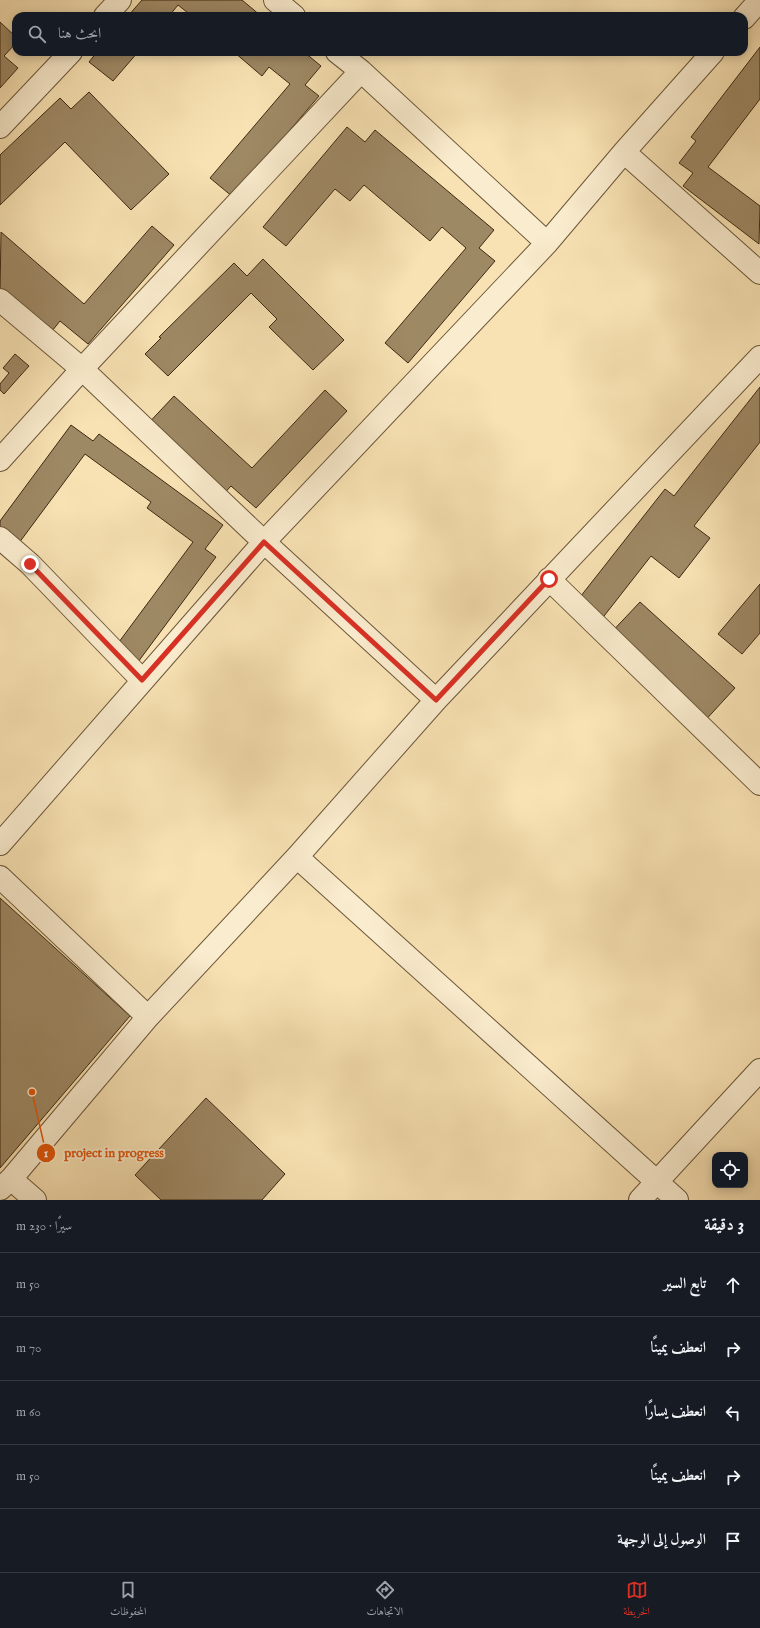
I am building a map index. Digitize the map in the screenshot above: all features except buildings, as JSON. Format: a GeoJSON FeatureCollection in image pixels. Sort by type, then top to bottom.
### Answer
{"type":"FeatureCollection","features":[{"type":"Feature","properties":{"kind":"street"},"geometry":{"type":"LineString","coordinates":[[109,12],[120,0]]}},
{"type":"Feature","properties":{"kind":"street"},"geometry":{"type":"LineString","coordinates":[[275,0],[289,12]]}},
{"type":"Feature","properties":{"kind":"street"},"geometry":{"type":"LineString","coordinates":[[748,14],[760,0]]}},
{"type":"Feature","properties":{"kind":"street"},"geometry":{"type":"LineString","coordinates":[[0,127],[67,56]]}},
{"type":"Feature","properties":{"kind":"street"},"geometry":{"type":"LineString","coordinates":[[342,56],[547,243]]}},
{"type":"Feature","properties":{"kind":"street"},"geometry":{"type":"LineString","coordinates":[[0,844],[264,542],[547,243],[624,152],[709,56]]}},
{"type":"Feature","properties":{"kind":"street"},"geometry":{"type":"LineString","coordinates":[[0,460],[82,369],[361,72]]}},
{"type":"Feature","properties":{"kind":"street"},"geometry":{"type":"LineString","coordinates":[[624,152],[760,273]]}},
{"type":"Feature","properties":{"kind":"street"},"geometry":{"type":"LineString","coordinates":[[0,300],[82,369],[264,542],[436,700]]}},
{"type":"Feature","properties":{"kind":"street"},"geometry":{"type":"LineString","coordinates":[[35,1200],[6,1184],[148,1017],[297,857],[436,700],[760,357]]}},
{"type":"Feature","properties":{"kind":"street"},"geometry":{"type":"LineString","coordinates":[[0,538],[30,564],[142,680]]}},
{"type":"Feature","properties":{"kind":"street"},"geometry":{"type":"LineString","coordinates":[[549,579],[760,784]]}},
{"type":"Feature","properties":{"kind":"street"},"geometry":{"type":"LineString","coordinates":[[297,857],[657,1181],[676,1200]]}},
{"type":"Feature","properties":{"kind":"street"},"geometry":{"type":"LineString","coordinates":[[0,877],[148,1017]]}},
{"type":"Feature","properties":{"kind":"street"},"geometry":{"type":"LineString","coordinates":[[640,1200],[760,1070]]}},
{"type":"Feature","properties":{"kind":"place","name":"project in progress"},"geometry":{"type":"Point","coordinates":[32,1092]}},
{"type":"Feature","properties":{"kind":"route"},"geometry":{"type":"LineString","coordinates":[[30,564],[142,680],[264,542],[436,700],[549,579]]}}]}
